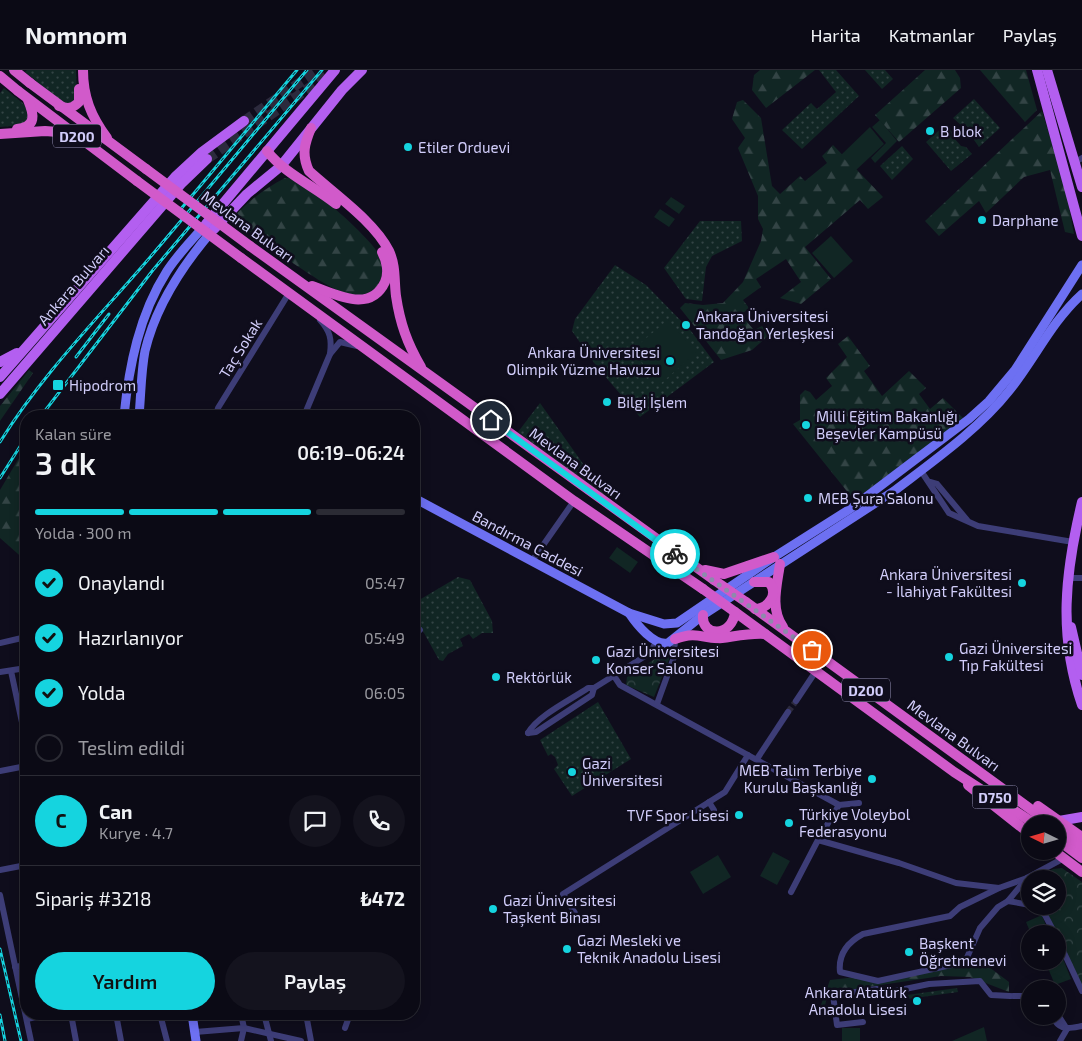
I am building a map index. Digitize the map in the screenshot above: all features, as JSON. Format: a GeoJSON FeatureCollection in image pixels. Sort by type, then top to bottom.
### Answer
{"type":"FeatureCollection","features":[{"type":"Feature","properties":{"kind":"highway","name":"Mevlana Bulvarı"},"geometry":{"type":"LineString","coordinates":[[14,70],[113,147],[146,169],[693,567],[746,602],[987,778],[1042,815]]}},
{"type":"Feature","properties":{"kind":"highway"},"geometry":{"type":"LineString","coordinates":[[58,106],[71,108],[79,102],[78,70]]}},
{"type":"Feature","properties":{"kind":"highway"},"geometry":{"type":"LineString","coordinates":[[83,70],[84,95],[90,110],[113,147]]}},
{"type":"Feature","properties":{"kind":"highway","name":"Mevlana Bulvarı"},"geometry":{"type":"LineString","coordinates":[[0,76],[73,134],[574,501],[736,612],[954,772],[1021,815]]}},
{"type":"Feature","properties":{"kind":"highway"},"geometry":{"type":"LineString","coordinates":[[0,132],[26,128],[31,123],[32,110],[28,99]]}},
{"type":"Feature","properties":{"kind":"highway"},"geometry":{"type":"LineString","coordinates":[[311,128],[304,144],[305,163],[309,171],[372,226],[389,251],[396,272],[396,293],[402,328],[408,345],[424,372]]}},
{"type":"Feature","properties":{"kind":"highway"},"geometry":{"type":"LineString","coordinates":[[0,132],[45,130],[73,134]]}},
{"type":"Feature","properties":{"kind":"highway"},"geometry":{"type":"LineString","coordinates":[[267,151],[281,166],[312,185],[366,229],[384,256],[388,272],[379,294],[366,299],[353,299],[299,281]]}},
{"type":"Feature","properties":{"kind":"highway"},"geometry":{"type":"LineString","coordinates":[[693,567],[724,574],[777,561],[775,605],[777,619],[786,632]]}},
{"type":"Feature","properties":{"kind":"highway"},"geometry":{"type":"LineString","coordinates":[[754,582],[769,582],[773,589],[772,598],[768,604],[763,608],[755,609]]}},
{"type":"Feature","properties":{"kind":"highway"},"geometry":{"type":"LineString","coordinates":[[703,615],[706,628],[711,631],[727,629],[733,623],[736,612]]}},
{"type":"Feature","properties":{"kind":"highway"},"geometry":{"type":"LineString","coordinates":[[675,639],[694,634],[716,638],[749,633],[766,634]]}},
{"type":"Feature","properties":{"kind":"highway","name":"D200"},"geometry":{"type":"LineString","coordinates":[[954,772],[982,798],[1021,827]]}},
{"type":"Feature","properties":{"kind":"highway"},"geometry":{"type":"LineString","coordinates":[[1066,829],[1082,837]]}},
{"type":"Feature","properties":{"kind":"highway","name":"Mevlana Bulvarı"},"geometry":{"type":"LineString","coordinates":[[1066,833],[1082,848]]}},
{"type":"Feature","properties":{"kind":"highway"},"geometry":{"type":"LineString","coordinates":[[1066,846],[1082,858]]}},
{"type":"Feature","properties":{"kind":"highway"},"geometry":{"type":"LineString","coordinates":[[1066,860],[1082,872]]}},
{"type":"Feature","properties":{"kind":"main road"},"geometry":{"type":"LineString","coordinates":[[0,83],[14,70]]}},
{"type":"Feature","properties":{"kind":"main road"},"geometry":{"type":"LineString","coordinates":[[140,410],[145,352],[154,322],[178,275],[210,226],[267,151],[335,70]]}},
{"type":"Feature","properties":{"kind":"main road"},"geometry":{"type":"LineString","coordinates":[[125,410],[128,382],[143,319],[167,271],[210,226],[281,166],[342,90],[362,70]]}},
{"type":"Feature","properties":{"kind":"main road"},"geometry":{"type":"LineString","coordinates":[[1037,70],[1082,236]]}},
{"type":"Feature","properties":{"kind":"main road"},"geometry":{"type":"LineString","coordinates":[[1047,70],[1078,160],[1082,187]]}},
{"type":"Feature","properties":{"kind":"main road"},"geometry":{"type":"LineString","coordinates":[[166,194],[195,158],[244,121]]}},
{"type":"Feature","properties":{"kind":"main road"},"geometry":{"type":"LineString","coordinates":[[166,194],[207,160]]}},
{"type":"Feature","properties":{"kind":"main road","name":"Ankara Bulvarı"},"geometry":{"type":"LineString","coordinates":[[0,377],[166,194]]}},
{"type":"Feature","properties":{"kind":"main road","name":"Ankara Bulvarı"},"geometry":{"type":"LineString","coordinates":[[0,394],[166,194]]}},
{"type":"Feature","properties":{"kind":"main road"},"geometry":{"type":"LineString","coordinates":[[1082,265],[1015,370],[976,413],[948,437],[777,561],[754,582],[703,615],[675,639],[663,644],[656,642],[656,631],[664,624],[677,623],[743,579],[777,561],[845,524],[921,471],[1000,402],[1026,369],[1056,321],[1082,294]]}},
{"type":"Feature","properties":{"kind":"main road"},"geometry":{"type":"LineString","coordinates":[[0,362],[28,345]]}},
{"type":"Feature","properties":{"kind":"main road","name":"Bandırma Caddesi"},"geometry":{"type":"LineString","coordinates":[[420,501],[629,614],[664,624]]}},
{"type":"Feature","properties":{"kind":"main road"},"geometry":{"type":"LineString","coordinates":[[1082,502],[1072,542],[1065,618],[1067,649],[1080,689],[1082,705]]}},
{"type":"Feature","properties":{"kind":"main road"},"geometry":{"type":"LineString","coordinates":[[1082,523],[1074,556],[1077,578],[1069,622],[1082,675]]}},
{"type":"Feature","properties":{"kind":"main road","name":"Bandırma Caddesi"},"geometry":{"type":"LineString","coordinates":[[629,614],[656,642]]}},
{"type":"Feature","properties":{"kind":"main road"},"geometry":{"type":"LineString","coordinates":[[1066,821],[1082,817]]}},
{"type":"Feature","properties":{"kind":"main road"},"geometry":{"type":"LineString","coordinates":[[193,1020],[196,1036]]}},
{"type":"Feature","properties":{"kind":"street","name":"Taç Sokak"},"geometry":{"type":"LineString","coordinates":[[218,410],[289,293]]}},
{"type":"Feature","properties":{"kind":"street"},"geometry":{"type":"LineString","coordinates":[[307,410],[330,354],[332,342],[329,332],[311,309]]}},
{"type":"Feature","properties":{"kind":"street"},"geometry":{"type":"LineString","coordinates":[[330,354],[340,342],[346,342],[367,350]]}},
{"type":"Feature","properties":{"kind":"street"},"geometry":{"type":"LineString","coordinates":[[921,471],[949,513],[978,526],[1072,542]]}},
{"type":"Feature","properties":{"kind":"street"},"geometry":{"type":"LineString","coordinates":[[930,482],[937,484],[969,522]]}},
{"type":"Feature","properties":{"kind":"street"},"geometry":{"type":"LineString","coordinates":[[532,561],[574,501]]}},
{"type":"Feature","properties":{"kind":"street"},"geometry":{"type":"LineString","coordinates":[[949,513],[955,505]]}},
{"type":"Feature","properties":{"kind":"street"},"geometry":{"type":"LineString","coordinates":[[0,643],[20,638]]}},
{"type":"Feature","properties":{"kind":"street"},"geometry":{"type":"LineString","coordinates":[[657,704],[674,657],[675,639]]}},
{"type":"Feature","properties":{"kind":"street"},"geometry":{"type":"LineString","coordinates":[[594,688],[592,695],[536,732],[528,733],[532,725],[588,688],[594,688],[650,652],[656,642]]}},
{"type":"Feature","properties":{"kind":"street"},"geometry":{"type":"LineString","coordinates":[[0,672],[20,669]]}},
{"type":"Feature","properties":{"kind":"street"},"geometry":{"type":"LineString","coordinates":[[11,670],[20,713]]}},
{"type":"Feature","properties":{"kind":"street"},"geometry":{"type":"LineString","coordinates":[[796,701],[816,671]]}},
{"type":"Feature","properties":{"kind":"street"},"geometry":{"type":"LineString","coordinates":[[614,676],[620,685],[839,805],[859,803]]}},
{"type":"Feature","properties":{"kind":"street"},"geometry":{"type":"LineString","coordinates":[[757,759],[788,712]]}},
{"type":"Feature","properties":{"kind":"street"},"geometry":{"type":"LineString","coordinates":[[575,913],[563,894],[725,792],[748,755]]}},
{"type":"Feature","properties":{"kind":"street"},"geometry":{"type":"LineString","coordinates":[[0,771],[20,767]]}},
{"type":"Feature","properties":{"kind":"street"},"geometry":{"type":"LineString","coordinates":[[709,802],[714,810]]}},
{"type":"Feature","properties":{"kind":"street"},"geometry":{"type":"LineString","coordinates":[[791,892],[839,805]]}},
{"type":"Feature","properties":{"kind":"street"},"geometry":{"type":"LineString","coordinates":[[818,840],[899,863],[956,883],[999,888]]}},
{"type":"Feature","properties":{"kind":"street"},"geometry":{"type":"LineString","coordinates":[[1042,870],[1060,860]]}},
{"type":"Feature","properties":{"kind":"street"},"geometry":{"type":"LineString","coordinates":[[0,870],[20,866]]}},
{"type":"Feature","properties":{"kind":"street"},"geometry":{"type":"LineString","coordinates":[[1021,880],[999,888],[960,907],[950,916],[862,934],[850,940],[844,950],[840,972],[878,981],[966,962],[980,928],[998,907],[1008,901],[1021,885]]}},
{"type":"Feature","properties":{"kind":"street"},"geometry":{"type":"LineString","coordinates":[[0,895],[20,989]]}},
{"type":"Feature","properties":{"kind":"street"},"geometry":{"type":"LineString","coordinates":[[1008,901],[1021,903]]}},
{"type":"Feature","properties":{"kind":"street"},"geometry":{"type":"LineString","coordinates":[[1066,957],[1082,991]]}},
{"type":"Feature","properties":{"kind":"street"},"geometry":{"type":"LineString","coordinates":[[15,967],[20,966]]}},
{"type":"Feature","properties":{"kind":"street"},"geometry":{"type":"LineString","coordinates":[[863,1022],[837,1025],[833,995],[877,989],[881,994],[929,984],[980,981],[991,995],[1021,996]]}},
{"type":"Feature","properties":{"kind":"street"},"geometry":{"type":"LineString","coordinates":[[27,1020],[32,1041]]}},
{"type":"Feature","properties":{"kind":"street"},"geometry":{"type":"LineString","coordinates":[[72,1020],[76,1041]]}},
{"type":"Feature","properties":{"kind":"street"},"geometry":{"type":"LineString","coordinates":[[117,1020],[122,1041]]}},
{"type":"Feature","properties":{"kind":"street"},"geometry":{"type":"LineString","coordinates":[[162,1020],[167,1041]]}},
{"type":"Feature","properties":{"kind":"street"},"geometry":{"type":"LineString","coordinates":[[241,1041],[244,1028],[242,1020]]}},
{"type":"Feature","properties":{"kind":"street"},"geometry":{"type":"LineString","coordinates":[[266,1020],[271,1037]]}},
{"type":"Feature","properties":{"kind":"street"},"geometry":{"type":"LineString","coordinates":[[307,1020],[312,1041]]}},
{"type":"Feature","properties":{"kind":"street"},"geometry":{"type":"LineString","coordinates":[[344,1028],[347,1020]]}},
{"type":"Feature","properties":{"kind":"street"},"geometry":{"type":"LineString","coordinates":[[1063,1025],[1067,1029]]}},
{"type":"Feature","properties":{"kind":"street"},"geometry":{"type":"LineString","coordinates":[[1060,1041],[1067,1029],[1082,1026]]}},
{"type":"Feature","properties":{"kind":"street"},"geometry":{"type":"LineString","coordinates":[[196,1036],[244,1028],[271,1037],[301,1041]]}},
{"type":"Feature","properties":{"kind":"green space"},"geometry":{"type":"Polygon","coordinates":[[[27,70],[76,70],[77,95],[71,105],[62,102],[25,72],[27,70]]]}},
{"type":"Feature","properties":{"kind":"green space"},"geometry":{"type":"Polygon","coordinates":[[[760,70],[815,70],[766,108],[752,90],[754,75],[760,70]]]}},
{"type":"Feature","properties":{"kind":"green space"},"geometry":{"type":"Polygon","coordinates":[[[819,70],[836,70],[859,96],[802,149],[782,130],[811,103],[817,109],[836,92],[819,70]]]}},
{"type":"Feature","properties":{"kind":"green space"},"geometry":{"type":"Polygon","coordinates":[[[865,70],[885,70],[893,79],[882,89],[865,70]]]}},
{"type":"Feature","properties":{"kind":"green space"},"geometry":{"type":"Polygon","coordinates":[[[925,70],[955,70],[960,78],[961,88],[899,142],[875,115],[925,70]]]}},
{"type":"Feature","properties":{"kind":"green space"},"geometry":{"type":"Polygon","coordinates":[[[980,70],[1026,70],[1037,110],[1025,122],[980,70]]]}},
{"type":"Feature","properties":{"kind":"green space"},"geometry":{"type":"Polygon","coordinates":[[[4,88],[25,105],[30,116],[23,125],[0,127],[0,93],[4,88]]]}},
{"type":"Feature","properties":{"kind":"green space"},"geometry":{"type":"Polygon","coordinates":[[[974,99],[1000,128],[979,147],[974,140],[975,135],[967,126],[962,126],[953,118],[974,99]]]}},
{"type":"Feature","properties":{"kind":"green space"},"geometry":{"type":"Polygon","coordinates":[[[743,100],[761,118],[772,186],[780,194],[800,176],[805,181],[827,163],[822,156],[833,145],[883,197],[868,209],[860,200],[805,247],[831,279],[801,304],[780,298],[801,282],[786,259],[756,279],[761,287],[743,300],[749,308],[741,315],[754,330],[762,326],[769,335],[752,350],[721,360],[680,308],[685,303],[703,305],[723,303],[743,282],[761,241],[763,229],[758,219],[758,196],[738,148],[745,138],[732,119],[737,102],[743,100]]]}},
{"type":"Feature","properties":{"kind":"green space"},"geometry":{"type":"Polygon","coordinates":[[[1042,111],[1065,186],[1074,234],[1065,232],[1050,170],[1024,177],[986,213],[979,201],[939,236],[925,221],[1042,111]]]}},
{"type":"Feature","properties":{"kind":"green space"},"geometry":{"type":"Polygon","coordinates":[[[880,120],[897,141],[875,163],[871,158],[886,143],[872,127],[880,120]]]}},
{"type":"Feature","properties":{"kind":"green space"},"geometry":{"type":"Polygon","coordinates":[[[945,125],[954,133],[954,138],[961,146],[966,147],[972,154],[951,171],[926,142],[945,125]]]}},
{"type":"Feature","properties":{"kind":"green space"},"geometry":{"type":"Polygon","coordinates":[[[870,127],[884,144],[855,171],[841,155],[870,127]]]}},
{"type":"Feature","properties":{"kind":"green space"},"geometry":{"type":"Polygon","coordinates":[[[902,146],[913,159],[892,180],[880,166],[902,146]]]}},
{"type":"Feature","properties":{"kind":"green space"},"geometry":{"type":"Polygon","coordinates":[[[285,178],[295,179],[304,184],[353,225],[373,246],[380,257],[382,278],[373,290],[355,296],[329,286],[293,263],[232,219],[257,196],[285,178]]]}},
{"type":"Feature","properties":{"kind":"green space"},"geometry":{"type":"Polygon","coordinates":[[[671,197],[685,206],[679,214],[665,204],[671,197]]]}},
{"type":"Feature","properties":{"kind":"green space"},"geometry":{"type":"Polygon","coordinates":[[[660,209],[675,219],[669,227],[654,217],[660,209]]]}},
{"type":"Feature","properties":{"kind":"green space"},"geometry":{"type":"Polygon","coordinates":[[[700,221],[741,221],[742,241],[712,256],[706,267],[702,301],[686,299],[664,268],[700,221]]]}},
{"type":"Feature","properties":{"kind":"green space"},"geometry":{"type":"Polygon","coordinates":[[[831,236],[853,261],[834,278],[812,253],[831,236]]]}},
{"type":"Feature","properties":{"kind":"green space"},"geometry":{"type":"Polygon","coordinates":[[[615,265],[646,285],[691,331],[714,362],[640,417],[597,367],[572,331],[575,319],[615,265]]]}},
{"type":"Feature","properties":{"kind":"green space"},"geometry":{"type":"Polygon","coordinates":[[[668,320],[696,353],[660,384],[632,350],[668,320]]]}},
{"type":"Feature","properties":{"kind":"green space"},"geometry":{"type":"Polygon","coordinates":[[[848,336],[870,366],[864,371],[882,396],[909,371],[926,388],[919,394],[930,409],[943,398],[964,419],[854,500],[793,424],[800,420],[800,395],[805,390],[810,392],[816,400],[832,386],[826,378],[847,357],[838,344],[848,336]]]}},
{"type":"Feature","properties":{"kind":"green space"},"geometry":{"type":"Polygon","coordinates":[[[29,370],[33,373],[0,421],[0,406],[29,370]]]}},
{"type":"Feature","properties":{"kind":"green space"},"geometry":{"type":"Polygon","coordinates":[[[540,403],[608,499],[518,432],[540,403]]]}},
{"type":"Feature","properties":{"kind":"green space"},"geometry":{"type":"Polygon","coordinates":[[[20,456],[20,556],[0,538],[0,490],[20,456]]]}},
{"type":"Feature","properties":{"kind":"green space"},"geometry":{"type":"Polygon","coordinates":[[[617,547],[638,562],[630,573],[609,558],[617,547]]]}},
{"type":"Feature","properties":{"kind":"green space"},"geometry":{"type":"Polygon","coordinates":[[[458,577],[470,580],[492,621],[493,633],[482,633],[473,639],[469,634],[460,639],[463,646],[448,654],[443,661],[439,660],[420,626],[420,599],[458,577]]]}},
{"type":"Feature","properties":{"kind":"green space"},"geometry":{"type":"Polygon","coordinates":[[[664,653],[670,657],[654,697],[626,685],[627,677],[664,653]]]}},
{"type":"Feature","properties":{"kind":"green space"},"geometry":{"type":"Polygon","coordinates":[[[598,702],[631,759],[572,796],[554,769],[558,765],[555,757],[551,754],[548,756],[540,740],[598,702]]]}},
{"type":"Feature","properties":{"kind":"green space"},"geometry":{"type":"Polygon","coordinates":[[[773,852],[790,861],[777,885],[760,876],[773,852]]]}},
{"type":"Feature","properties":{"kind":"green space"},"geometry":{"type":"Polygon","coordinates":[[[718,855],[731,877],[703,894],[690,872],[718,855]]]}},
{"type":"Feature","properties":{"kind":"green space"},"geometry":{"type":"Polygon","coordinates":[[[1062,868],[1065,870],[1051,870],[1062,868]]]}},
{"type":"Feature","properties":{"kind":"green space"},"geometry":{"type":"Polygon","coordinates":[[[1066,871],[1082,882],[1082,987],[1066,954],[1066,925],[1052,925],[1048,916],[1066,915],[1066,871]]]}},
{"type":"Feature","properties":{"kind":"green space"},"geometry":{"type":"Polygon","coordinates":[[[1042,915],[1046,925],[1027,925],[1026,922],[1042,915]]]}},
{"type":"Feature","properties":{"kind":"green space"},"geometry":{"type":"Polygon","coordinates":[[[981,961],[1009,982],[1009,992],[970,977],[941,976],[828,993],[823,1014],[818,1013],[830,980],[856,977],[878,983],[981,961]]]}},
{"type":"Feature","properties":{"kind":"green space"},"geometry":{"type":"Polygon","coordinates":[[[1066,966],[1071,979],[1066,981],[1053,980],[1049,970],[1066,970],[1066,966]]]}},
{"type":"Feature","properties":{"kind":"green space"},"geometry":{"type":"Polygon","coordinates":[[[957,988],[958,992],[900,1000],[900,996],[957,988]]]}},
{"type":"Feature","properties":{"kind":"green space"},"geometry":{"type":"Polygon","coordinates":[[[984,1027],[987,1041],[952,1041],[984,1027]]]}},
{"type":"Feature","properties":{"kind":"green space"},"geometry":{"type":"Polygon","coordinates":[[[842,1028],[860,1028],[860,1041],[842,1041],[842,1028]]]}},
{"type":"Feature","properties":{"kind":"tunnel"},"geometry":{"type":"LineString","coordinates":[[244,121],[318,70]]}},
{"type":"Feature","properties":{"kind":"tunnel"},"geometry":{"type":"LineString","coordinates":[[207,159],[329,74]]}},
{"type":"Feature","properties":{"kind":"tunnel"},"geometry":{"type":"LineString","coordinates":[[788,712],[796,701]]}},
{"type":"Feature","properties":{"kind":"railway"},"geometry":{"type":"LineString","coordinates":[[180,210],[297,70]]}},
{"type":"Feature","properties":{"kind":"railway"},"geometry":{"type":"LineString","coordinates":[[22,410],[88,327],[146,262],[307,70]]}},
{"type":"Feature","properties":{"kind":"railway"},"geometry":{"type":"LineString","coordinates":[[46,410],[153,270],[322,70]]}},
{"type":"Feature","properties":{"kind":"railway"},"geometry":{"type":"LineString","coordinates":[[76,357],[109,314]]}},
{"type":"Feature","properties":{"kind":"railway"},"geometry":{"type":"LineString","coordinates":[[0,442],[20,412]]}},
{"type":"Feature","properties":{"kind":"railway"},"geometry":{"type":"LineString","coordinates":[[0,478],[20,446]]}},
{"type":"Feature","properties":{"kind":"railway"},"geometry":{"type":"LineString","coordinates":[[0,949],[21,1041]]}},
{"type":"Feature","properties":{"kind":"railway"},"geometry":{"type":"LineString","coordinates":[[0,1015],[5,1041]]}},
{"type":"Feature","properties":{"kind":"way so far"},"geometry":{"type":"LineString","coordinates":[[675,554],[812,650]]}},
{"type":"Feature","properties":{"kind":"place","name":"B blok"},"geometry":{"type":"Point","coordinates":[930,131]}},
{"type":"Feature","properties":{"kind":"place","name":"Etiler Orduevi"},"geometry":{"type":"Point","coordinates":[408,147]}},
{"type":"Feature","properties":{"kind":"place","name":"Darphane"},"geometry":{"type":"Point","coordinates":[982,220]}},
{"type":"Feature","properties":{"kind":"place","name":"Ankara Üniversitesi Tandoğan Yerleşkesi"},"geometry":{"type":"Point","coordinates":[686,325]}},
{"type":"Feature","properties":{"kind":"place","name":"Ankara Üniversitesi Olimpik Yüzme Havuzu"},"geometry":{"type":"Point","coordinates":[670,361]}},
{"type":"Feature","properties":{"kind":"place","name":"Hipodrom"},"geometry":{"type":"Point","coordinates":[58,385]}},
{"type":"Feature","properties":{"kind":"place","name":"Bilgi İşlem"},"geometry":{"type":"Point","coordinates":[607,402]}},
{"type":"Feature","properties":{"kind":"place","name":"Milli Eğitim Bakanlığı Beşevler Kampüsü"},"geometry":{"type":"Point","coordinates":[806,425]}},
{"type":"Feature","properties":{"kind":"place","name":"MEB Şura Salonu"},"geometry":{"type":"Point","coordinates":[808,498]}},
{"type":"Feature","properties":{"kind":"place","name":"Ankara Üniversitesi - İlahiyat Fakültesi"},"geometry":{"type":"Point","coordinates":[1022,583]}},
{"type":"Feature","properties":{"kind":"place","name":"Gazi Üniversitesi Tıp Fakültesi"},"geometry":{"type":"Point","coordinates":[949,657]}},
{"type":"Feature","properties":{"kind":"place","name":"Gazi Üniversitesi Konser Salonu"},"geometry":{"type":"Point","coordinates":[596,660]}},
{"type":"Feature","properties":{"kind":"place","name":"Rektörlük"},"geometry":{"type":"Point","coordinates":[496,677]}},
{"type":"Feature","properties":{"kind":"place","name":"Gazi Üniversitesi"},"geometry":{"type":"Point","coordinates":[572,772]}},
{"type":"Feature","properties":{"kind":"place","name":"MEB Talim Terbiye Kurulu Başkanlığı"},"geometry":{"type":"Point","coordinates":[872,779]}},
{"type":"Feature","properties":{"kind":"place","name":"TVF Spor Lisesi"},"geometry":{"type":"Point","coordinates":[739,815]}},
{"type":"Feature","properties":{"kind":"place","name":"Türkiye Voleybol Federasyonu"},"geometry":{"type":"Point","coordinates":[789,823]}},
{"type":"Feature","properties":{"kind":"place","name":"Gazi Üniversitesi Taşkent Binası"},"geometry":{"type":"Point","coordinates":[493,909]}},
{"type":"Feature","properties":{"kind":"place","name":"Gazi Mesleki ve Teknik Anadolu Lisesi"},"geometry":{"type":"Point","coordinates":[567,949]}},
{"type":"Feature","properties":{"kind":"place","name":"Başkent Öğretmenevi"},"geometry":{"type":"Point","coordinates":[909,952]}},
{"type":"Feature","properties":{"kind":"place","name":"Ankara Atatürk Anadolu Lisesi"},"geometry":{"type":"Point","coordinates":[917,1001]}},
{"type":"Feature","properties":{"kind":"route"},"geometry":{"type":"LineString","coordinates":[[491,420],[675,554]]}}]}
